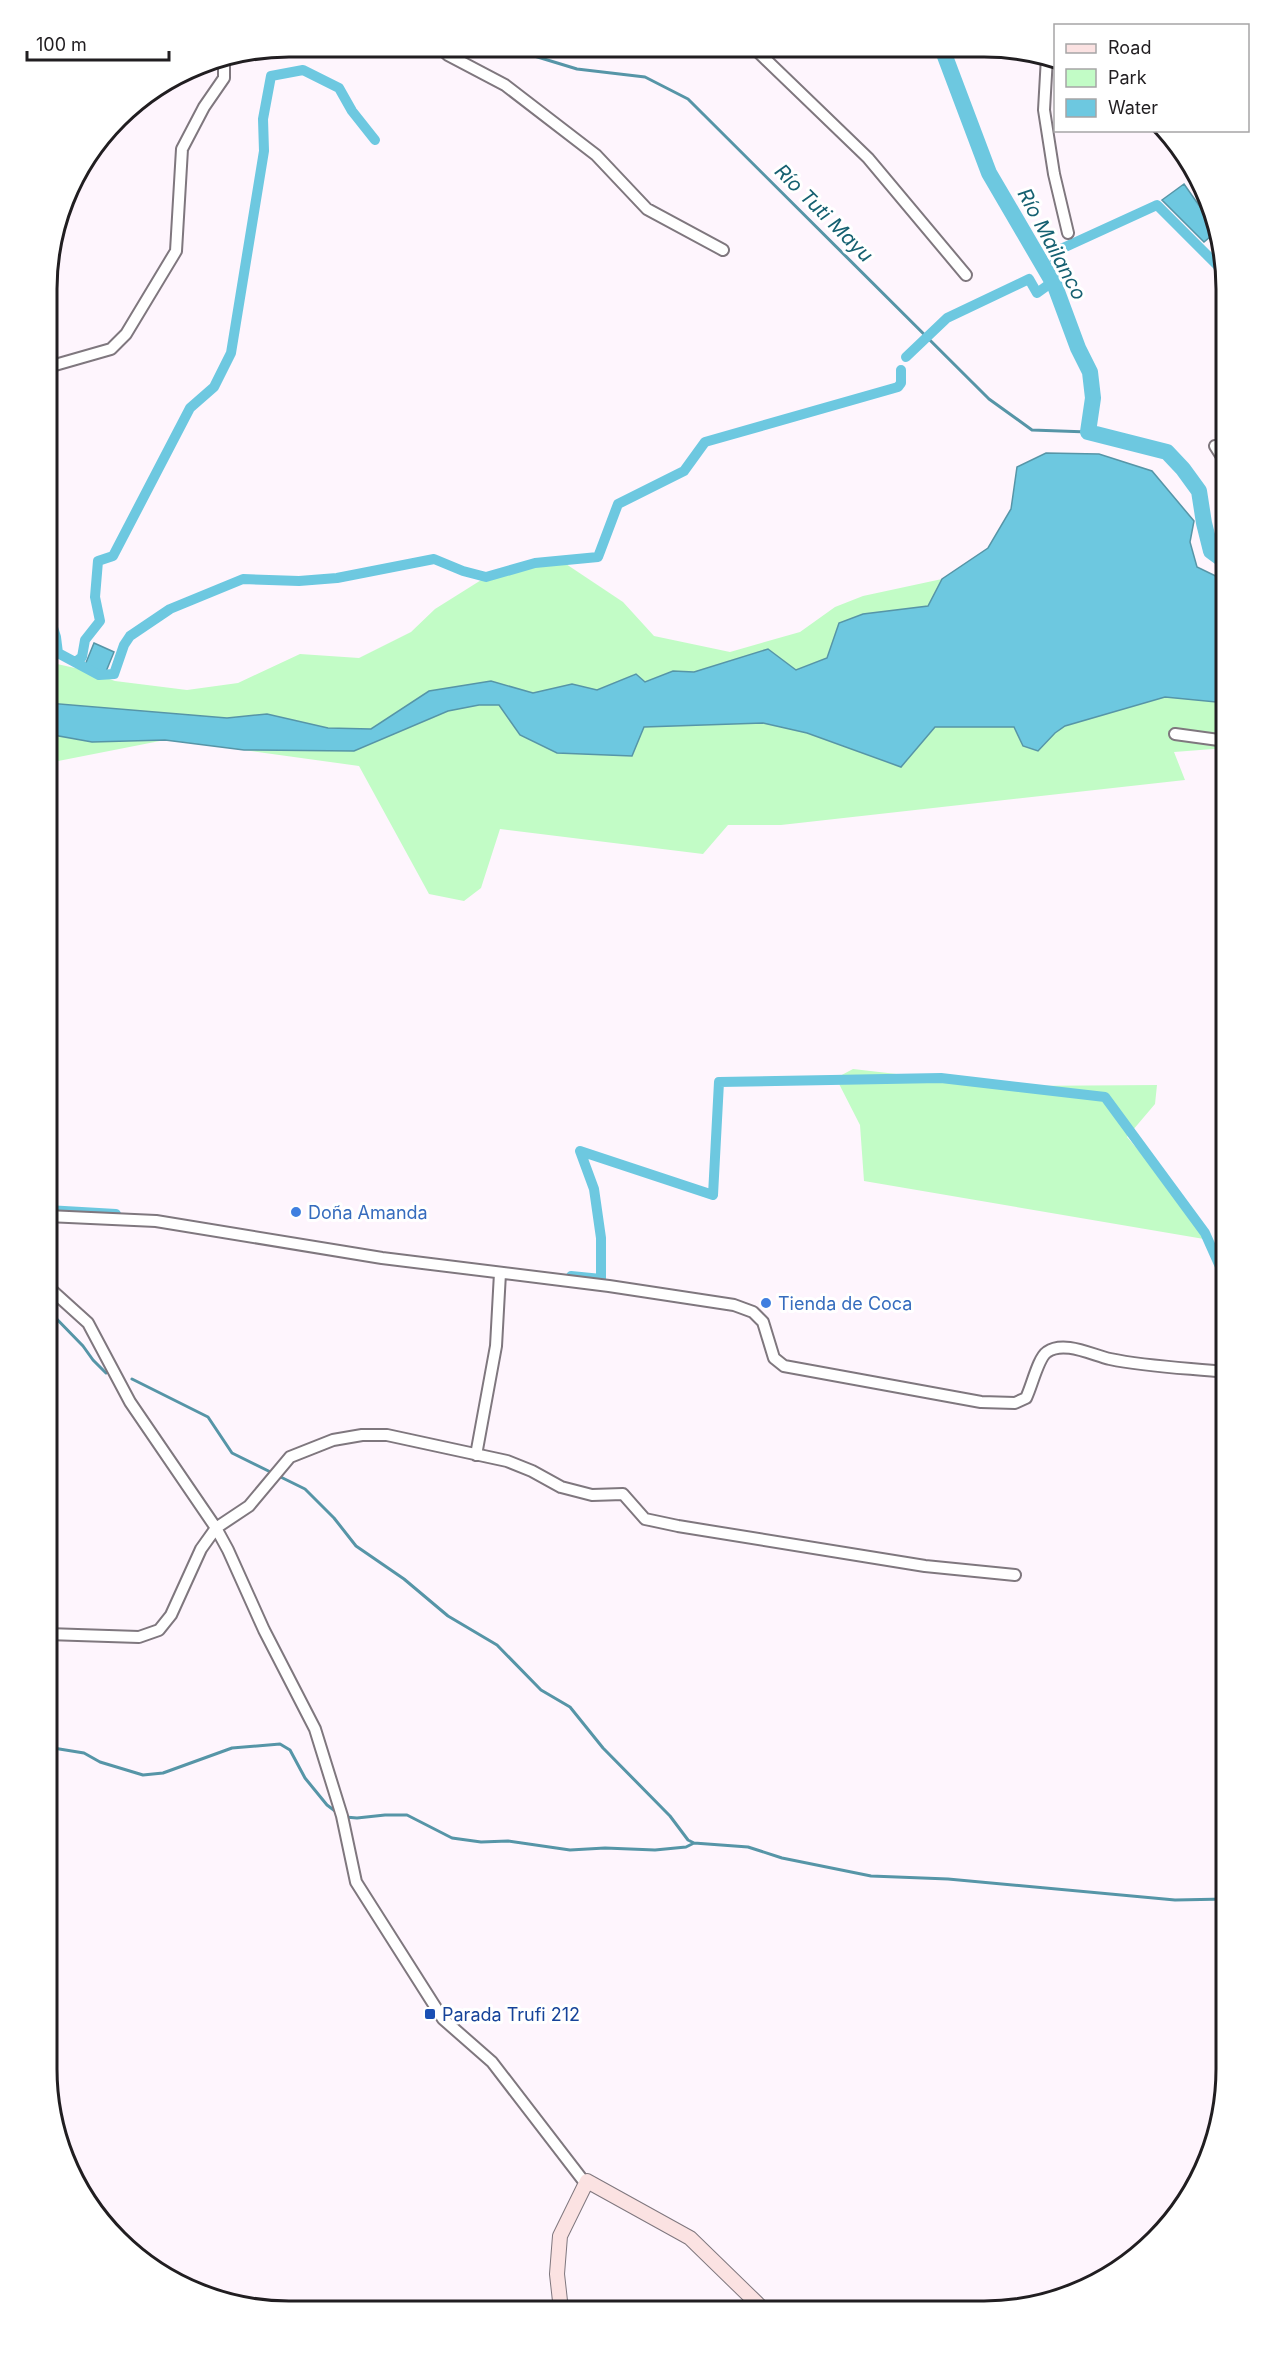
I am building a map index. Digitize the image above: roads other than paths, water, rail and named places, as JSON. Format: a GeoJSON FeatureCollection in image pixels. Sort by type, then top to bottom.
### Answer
{"type":"FeatureCollection","features":[{"type":"Feature","properties":{"kind":"main road"},"geometry":{"type":"LineString","coordinates":[[560,2301],[557,2274],[560,2236],[587,2181],[690,2238],[755,2301]]}},
{"type":"Feature","properties":{"kind":"street"},"geometry":{"type":"LineString","coordinates":[[452,57],[505,85],[596,155],[647,209],[723,250]]}},
{"type":"Feature","properties":{"kind":"street"},"geometry":{"type":"LineString","coordinates":[[763,57],[868,158],[966,275]]}},
{"type":"Feature","properties":{"kind":"street"},"geometry":{"type":"LineString","coordinates":[[57,364],[111,349],[126,334],[176,251],[182,149],[204,107],[224,78],[224,66]]}},
{"type":"Feature","properties":{"kind":"street"},"geometry":{"type":"LineString","coordinates":[[1047,66],[1044,110],[1054,174],[1068,232]]}},
{"type":"Feature","properties":{"kind":"street"},"geometry":{"type":"LineString","coordinates":[[1174,734],[1216,740]]}},
{"type":"Feature","properties":{"kind":"street"},"geometry":{"type":"LineString","coordinates":[[57,1216],[156,1221],[382,1258],[609,1286],[734,1305],[753,1312],[763,1322],[774,1358],[784,1366],[981,1402],[1015,1403],[1026,1398],[1034,1382],[1039,1362],[1047,1352],[1063,1347],[1112,1359],[1216,1371]]}},
{"type":"Feature","properties":{"kind":"street"},"geometry":{"type":"LineString","coordinates":[[476,1455],[496,1346],[500,1273]]}},
{"type":"Feature","properties":{"kind":"street"},"geometry":{"type":"LineString","coordinates":[[57,1295],[88,1323],[130,1402],[216,1528],[264,1630],[315,1729],[342,1816],[356,1882],[442,2019],[492,2062],[582,2179],[587,2181]]}},
{"type":"Feature","properties":{"kind":"street"},"geometry":{"type":"LineString","coordinates":[[57,1634],[139,1637],[159,1630],[171,1615],[201,1549],[216,1528],[249,1506],[290,1457],[333,1440],[362,1435],[387,1435],[507,1461],[532,1471],[561,1487],[592,1495],[623,1494],[645,1519],[678,1527],[926,1566],[1016,1575]]}},
{"type":"Feature","properties":{"kind":"water"},"geometry":{"type":"Polygon","coordinates":[[[1184,184],[1202,210],[1210,237],[1204,242],[1162,200],[1184,184]]]}},
{"type":"Feature","properties":{"kind":"water"},"geometry":{"type":"Polygon","coordinates":[[[1046,453],[1099,454],[1152,471],[1194,521],[1190,542],[1197,567],[1216,576],[1216,702],[1165,697],[1065,726],[1038,751],[1023,746],[1014,727],[935,727],[901,767],[807,733],[763,723],[644,727],[632,756],[557,753],[520,735],[499,705],[479,705],[448,711],[354,751],[244,750],[165,740],[92,742],[57,736],[57,704],[227,718],[267,714],[328,728],[371,729],[429,691],[491,681],[533,693],[572,684],[597,690],[636,674],[645,682],[673,671],[694,672],[768,649],[796,670],[827,658],[839,623],[863,614],[928,606],[942,579],[988,548],[1011,509],[1017,467],[1046,453]]]}},
{"type":"Feature","properties":{"kind":"water"},"geometry":{"type":"Polygon","coordinates":[[[94,643],[114,652],[105,674],[85,665],[94,643]]]}},
{"type":"Feature","properties":{"kind":"waterway","name":"Río Tuti Mayu"},"geometry":{"type":"LineString","coordinates":[[538,57],[577,69],[645,77],[688,99],[989,399],[1032,430],[1088,432]]}},
{"type":"Feature","properties":{"kind":"waterway","name":"Río Mailanco"},"geometry":{"type":"LineString","coordinates":[[945,57],[989,173],[1055,286],[1078,348],[1090,372],[1093,398],[1088,432],[1167,452],[1199,491],[1211,551],[1216,555]]}},
{"type":"Feature","properties":{"kind":"waterway"},"geometry":{"type":"LineString","coordinates":[[77,661],[82,657],[85,640],[100,621],[95,597],[98,561],[113,556],[190,408],[214,387],[231,353],[264,151],[263,119],[271,76],[303,70],[339,88],[352,111],[375,140]]}},
{"type":"Feature","properties":{"kind":"waterway"},"geometry":{"type":"LineString","coordinates":[[906,357],[947,318],[1029,279],[1037,293],[1062,275],[1052,253],[1157,205],[1214,262]]}},
{"type":"Feature","properties":{"kind":"waterway"},"geometry":{"type":"LineString","coordinates":[[57,645],[58,653],[99,675],[114,674],[124,645],[130,636],[170,609],[243,579],[299,581],[337,578],[434,559],[463,571],[486,577],[535,563],[598,557],[618,504],[684,471],[705,442],[898,387],[901,383],[901,370]]}},
{"type":"Feature","properties":{"kind":"waterway"},"geometry":{"type":"LineString","coordinates":[[571,1276],[601,1279],[601,1238],[594,1189],[580,1151],[713,1195],[719,1082],[941,1078],[1105,1097],[1205,1233],[1216,1258]]}},
{"type":"Feature","properties":{"kind":"waterway"},"geometry":{"type":"LineString","coordinates":[[57,1211],[116,1214]]}},
{"type":"Feature","properties":{"kind":"waterway"},"geometry":{"type":"LineString","coordinates":[[57,1319],[106,1373]]}},
{"type":"Feature","properties":{"kind":"waterway"},"geometry":{"type":"LineString","coordinates":[[132,1379],[208,1417],[232,1453],[305,1489],[334,1518],[356,1546],[404,1579],[448,1616],[497,1645],[541,1690],[570,1707],[603,1748],[670,1816],[688,1840],[694,1843],[748,1847],[782,1858],[871,1876],[948,1879],[1175,1900],[1216,1899]]}},
{"type":"Feature","properties":{"kind":"waterway"},"geometry":{"type":"LineString","coordinates":[[57,1749],[84,1753],[100,1762],[143,1775],[163,1773],[232,1748],[280,1744],[290,1750],[305,1778],[327,1805],[339,1814]]}},
{"type":"Feature","properties":{"kind":"waterway"},"geometry":{"type":"LineString","coordinates":[[345,1817],[407,1815],[452,1838],[481,1842],[508,1841],[570,1850],[605,1848],[655,1850],[686,1847],[694,1843]]}},
{"type":"Feature","properties":{"kind":"place","name":"Doña Amanda"},"geometry":{"type":"Point","coordinates":[296,1212]}},
{"type":"Feature","properties":{"kind":"place","name":"Tienda de Coca"},"geometry":{"type":"Point","coordinates":[766,1303]}},
{"type":"Feature","properties":{"kind":"place","name":"Parada Trufi 212"},"geometry":{"type":"Point","coordinates":[430,2014]}}]}
